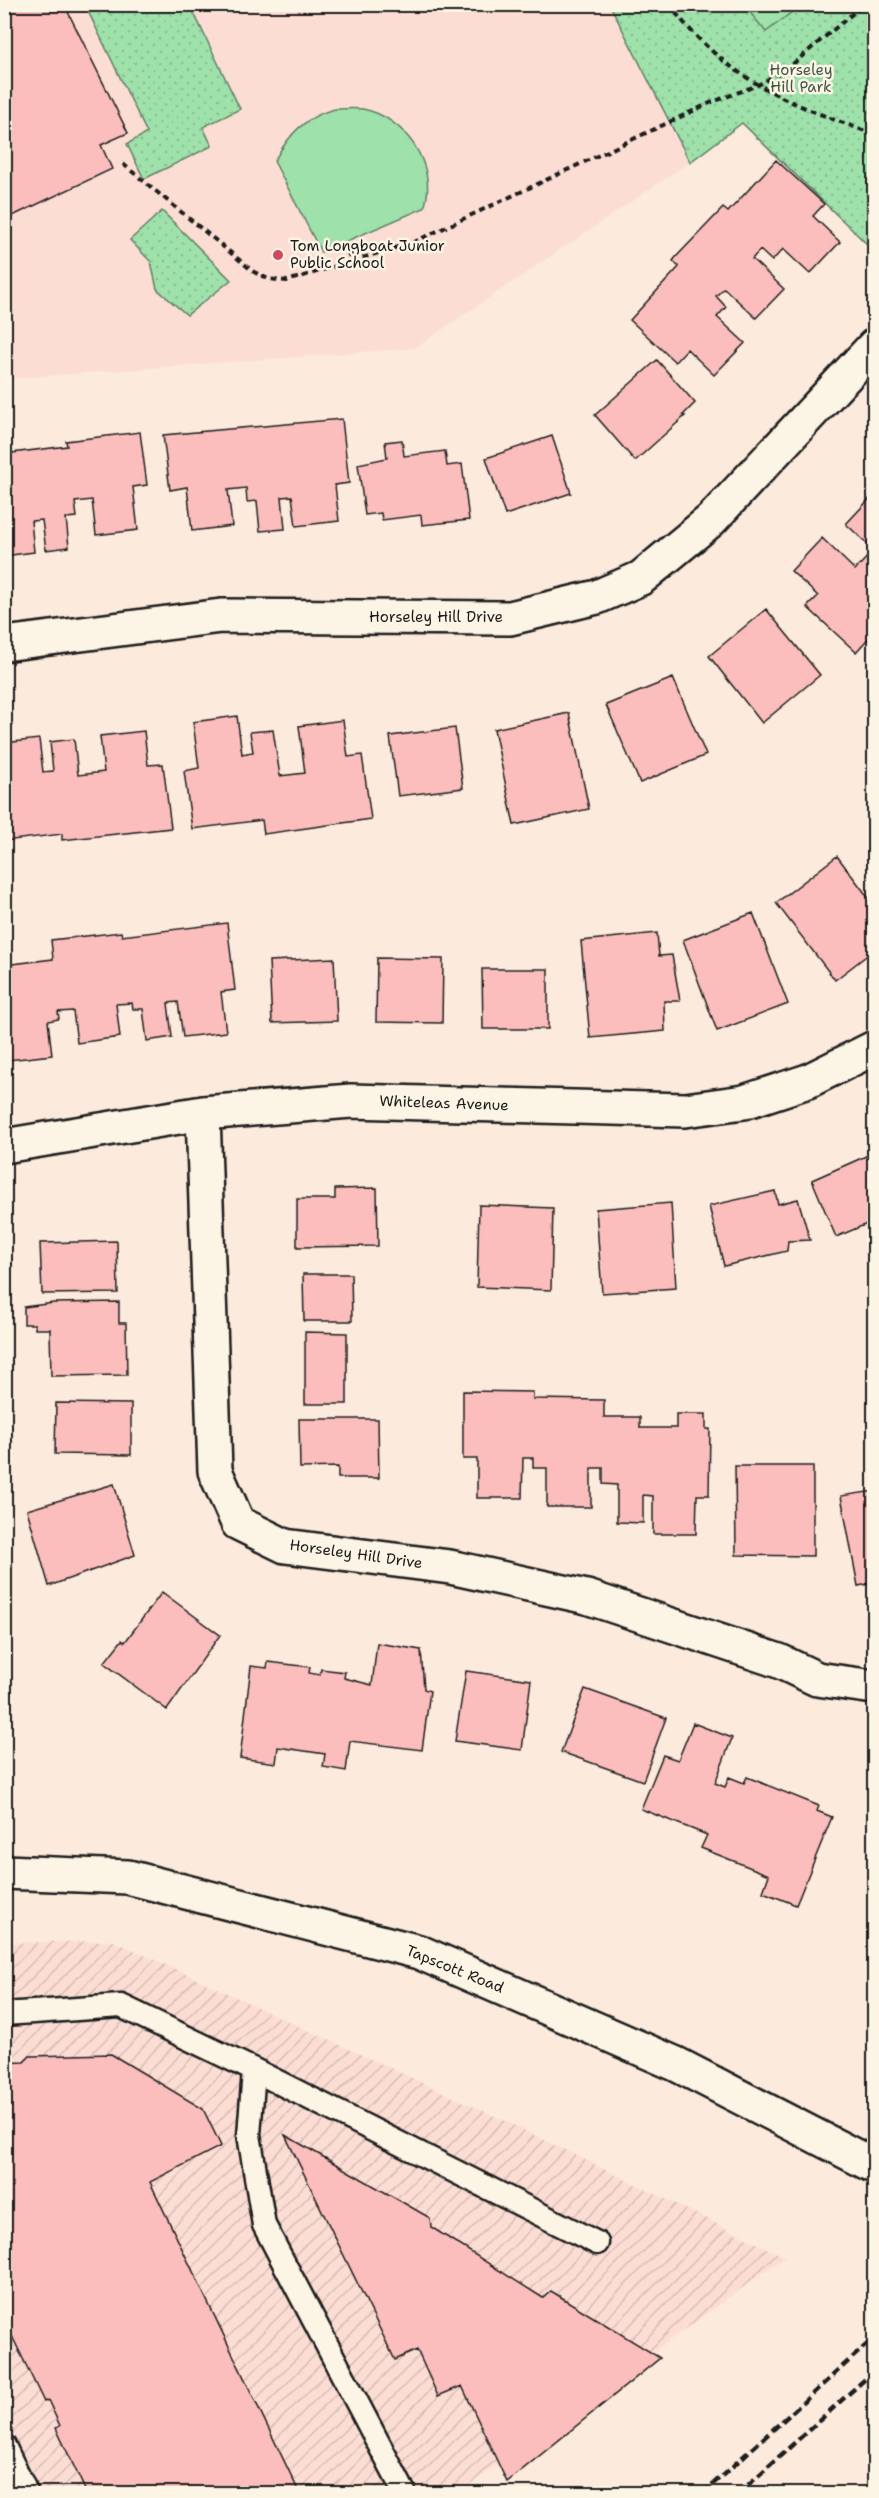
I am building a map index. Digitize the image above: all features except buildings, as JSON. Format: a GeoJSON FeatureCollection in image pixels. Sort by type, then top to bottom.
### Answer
{"type":"FeatureCollection","features":[{"type":"Feature","properties":{"kind":"street","name":"Horseley Hill Drive"},"geometry":{"type":"LineString","coordinates":[[4,644],[221,616],[510,618],[597,597],[641,578],[711,520],[874,346]]}},
{"type":"Feature","properties":{"kind":"street","name":"Whiteleas Avenue"},"geometry":{"type":"LineString","coordinates":[[4,1146],[203,1113],[351,1101],[685,1110],[744,1102],[808,1082],[874,1048]]}},
{"type":"Feature","properties":{"kind":"street","name":"Horseley Hill Drive"},"geometry":{"type":"LineString","coordinates":[[203,1113],[215,1471],[238,1523],[285,1546],[450,1567],[587,1597],[779,1661],[817,1679],[874,1687]]}},
{"type":"Feature","properties":{"kind":"street","name":"Tapscott Road"},"geometry":{"type":"LineString","coordinates":[[4,1872],[128,1877],[419,1952],[676,2064],[861,2159]]}},
{"type":"Feature","properties":{"kind":"lane"},"geometry":{"type":"LineString","coordinates":[[4,2014],[121,2006],[597,2242]]}},
{"type":"Feature","properties":{"kind":"lane"},"geometry":{"type":"LineString","coordinates":[[254,2070],[249,2135],[264,2225],[405,2493]]}},
{"type":"Feature","properties":{"kind":"lane"},"geometry":{"type":"LineString","coordinates":[[4,2446],[27,2493]]}},
{"type":"Feature","properties":{"kind":"path"},"geometry":{"type":"LineString","coordinates":[[669,4],[705,46],[739,75],[874,134]]}},
{"type":"Feature","properties":{"kind":"path"},"geometry":{"type":"LineString","coordinates":[[123,164],[261,276],[287,281],[414,242],[710,103],[758,85],[815,48],[864,4]]}},
{"type":"Feature","properties":{"kind":"path"},"geometry":{"type":"LineString","coordinates":[[345,242],[351,262]]}},
{"type":"Feature","properties":{"kind":"shaded area","name":"Tom Longboat Junior Public School"},"geometry":{"type":"Polygon","coordinates":[[[5,5],[610,5],[690,162],[415,348],[5,379],[5,5]]]}},
{"type":"Feature","properties":{"kind":"shaded area"},"geometry":{"type":"Polygon","coordinates":[[[114,1941],[505,2121],[785,2257],[458,2493],[5,2493],[4,1943],[114,1941]]]}},
{"type":"Feature","properties":{"kind":"green space"},"geometry":{"type":"Polygon","coordinates":[[[85,5],[190,5],[240,109],[203,127],[212,146],[144,179],[127,144],[147,133],[85,5]]]}},
{"type":"Feature","properties":{"kind":"green space","name":"Horseley Hill Park"},"geometry":{"type":"Polygon","coordinates":[[[610,5],[874,5],[874,247],[872,249],[742,123],[690,162],[610,5]]]}},
{"type":"Feature","properties":{"kind":"green space"},"geometry":{"type":"Polygon","coordinates":[[[744,5],[801,5],[766,32],[744,5]]]}},
{"type":"Feature","properties":{"kind":"green space"},"geometry":{"type":"Polygon","coordinates":[[[335,109],[363,109],[378,114],[405,133],[415,146],[422,161],[427,176],[427,192],[424,208],[321,252],[274,161],[292,135],[306,122],[335,109]]]}},
{"type":"Feature","properties":{"kind":"green space"},"geometry":{"type":"Polygon","coordinates":[[[162,211],[231,280],[187,315],[157,289],[151,262],[130,240],[162,211]]]}},
{"type":"Feature","properties":{"kind":"railway"},"geometry":{"type":"LineString","coordinates":[[702,2494],[874,2338]]}},
{"type":"Feature","properties":{"kind":"railway"},"geometry":{"type":"LineString","coordinates":[[738,2494],[874,2371]]}},
{"type":"Feature","properties":{"kind":"place","name":"Tom Longboat Junior Public School"},"geometry":{"type":"Point","coordinates":[278,255]}}]}
